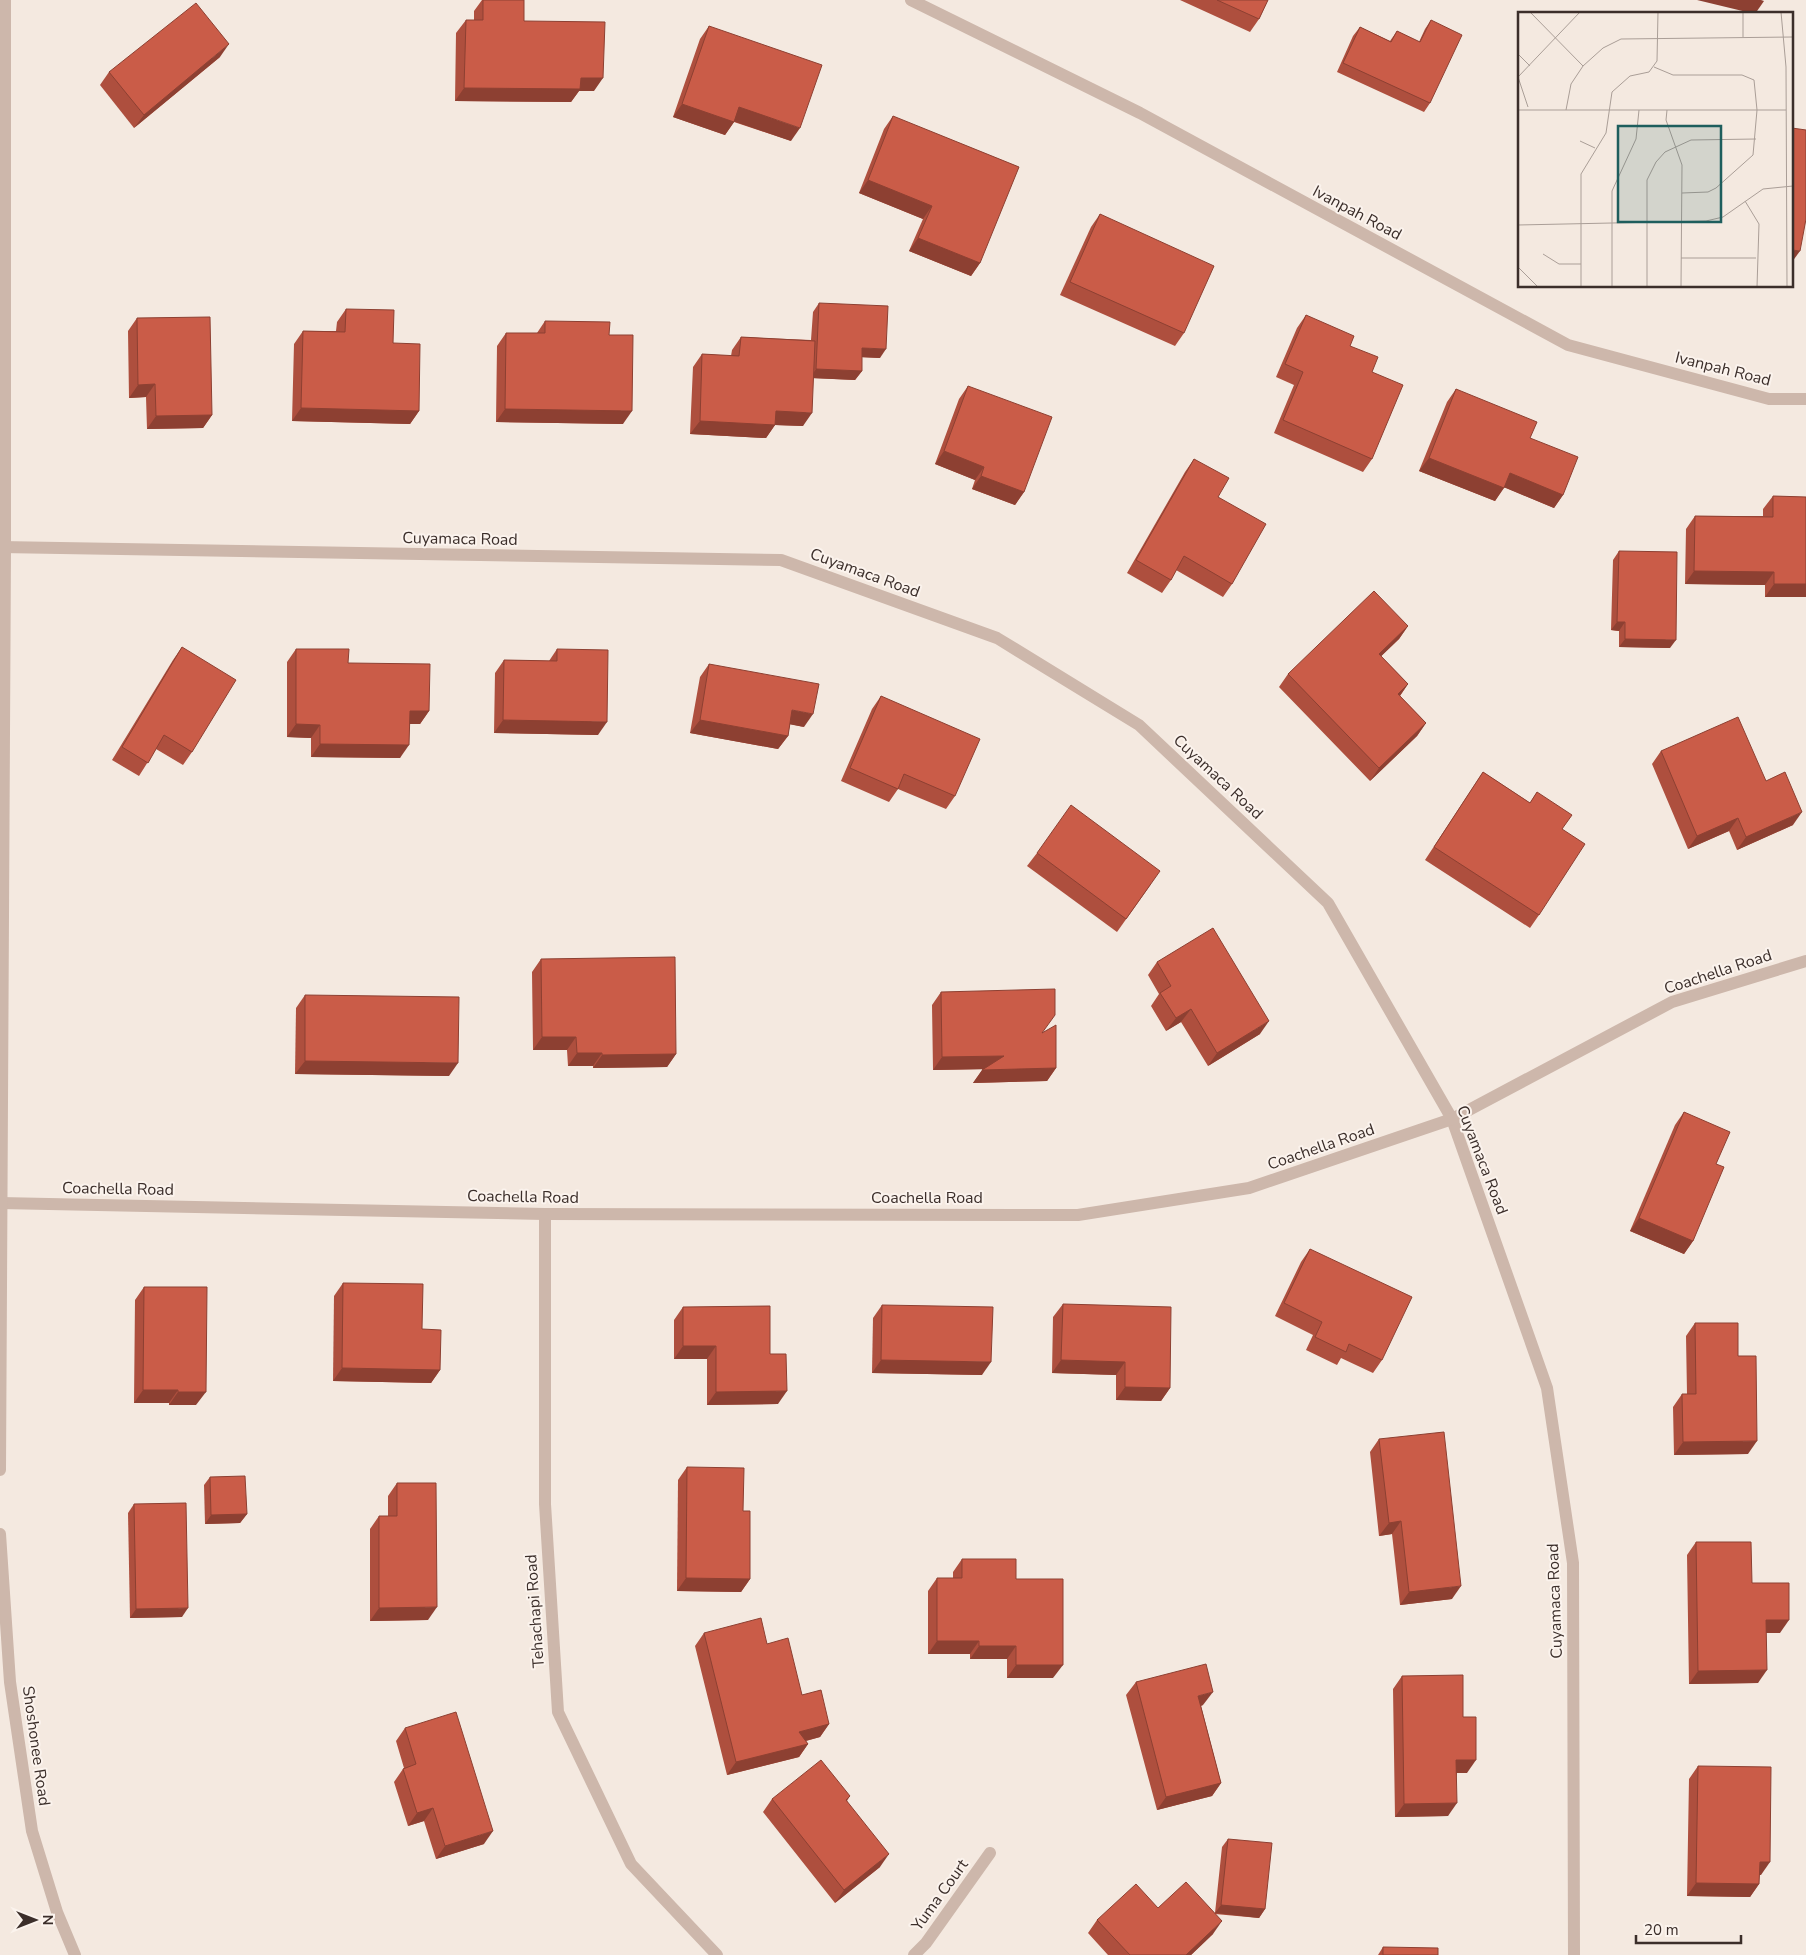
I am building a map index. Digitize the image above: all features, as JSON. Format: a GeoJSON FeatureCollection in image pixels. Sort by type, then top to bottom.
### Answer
{"type":"FeatureCollection","features":[{"type":"Feature","properties":{"kind":"street"},"geometry":{"type":"LineString","coordinates":[[0,1470],[5,0]]}},
{"type":"Feature","properties":{"kind":"street","name":"Ivanpah Road"},"geometry":{"type":"LineString","coordinates":[[911,0],[1140,114],[1568,346],[1769,399],[1806,399]]}},
{"type":"Feature","properties":{"kind":"street","name":"Cuyamaca Road"},"geometry":{"type":"LineString","coordinates":[[2,547],[781,560],[997,638],[1139,725],[1328,903],[1452,1119],[1547,1388],[1572,1553],[1574,1955]]}},
{"type":"Feature","properties":{"kind":"street","name":"Coachella Road"},"geometry":{"type":"LineString","coordinates":[[1,1203],[545,1214],[1078,1215],[1249,1188],[1452,1119],[1672,1002],[1806,961]]}},
{"type":"Feature","properties":{"kind":"street","name":"Tehachapi Road"},"geometry":{"type":"LineString","coordinates":[[545,1214],[545,1504],[558,1712],[631,1864],[717,1955]]}},
{"type":"Feature","properties":{"kind":"street","name":"Shoshonee Road"},"geometry":{"type":"LineString","coordinates":[[0,1534],[10,1682],[32,1830],[58,1912],[75,1955]]}},
{"type":"Feature","properties":{"kind":"street","name":"Yuma Court"},"geometry":{"type":"LineString","coordinates":[[914,1955],[926,1943],[990,1853]]}},
{"type":"Feature","properties":{"kind":"building"},"geometry":{"type":"Polygon","coordinates":[[[483,0],[524,0],[524,21],[605,22],[603,78],[581,78],[580,89],[464,88],[466,20],[483,20],[483,0]]]}},
{"type":"Feature","properties":{"kind":"building"},"geometry":{"type":"Polygon","coordinates":[[[1217,0],[1268,0],[1259,19],[1217,0]]]}},
{"type":"Feature","properties":{"kind":"building"},"geometry":{"type":"Polygon","coordinates":[[[196,3],[229,44],[144,115],[109,72],[196,3]]]}},
{"type":"Feature","properties":{"kind":"building"},"geometry":{"type":"Polygon","coordinates":[[[1431,20],[1462,35],[1430,103],[1343,63],[1360,27],[1391,42],[1397,31],[1420,42],[1431,20]]]}},
{"type":"Feature","properties":{"kind":"building"},"geometry":{"type":"Polygon","coordinates":[[[709,26],[822,65],[800,128],[739,107],[734,122],[682,104],[709,26]]]}},
{"type":"Feature","properties":{"kind":"building"},"geometry":{"type":"Polygon","coordinates":[[[893,116],[1019,167],[980,263],[918,238],[932,206],[868,180],[893,116]]]}},
{"type":"Feature","properties":{"kind":"building"},"geometry":{"type":"Polygon","coordinates":[[[1794,128],[1806,130],[1806,219],[1800,251],[1794,250],[1794,128]]]}},
{"type":"Feature","properties":{"kind":"building"},"geometry":{"type":"Polygon","coordinates":[[[1100,214],[1214,266],[1184,333],[1070,282],[1100,214]]]}},
{"type":"Feature","properties":{"kind":"building"},"geometry":{"type":"Polygon","coordinates":[[[819,303],[888,306],[886,349],[862,348],[862,371],[816,369],[819,303]]]}},
{"type":"Feature","properties":{"kind":"building"},"geometry":{"type":"Polygon","coordinates":[[[346,309],[394,310],[393,343],[420,344],[419,411],[301,408],[303,331],[345,332],[346,309]]]}},
{"type":"Feature","properties":{"kind":"building"},"geometry":{"type":"Polygon","coordinates":[[[1306,315],[1354,336],[1350,346],[1378,357],[1372,372],[1403,385],[1372,459],[1283,420],[1303,372],[1285,364],[1306,315]]]}},
{"type":"Feature","properties":{"kind":"building"},"geometry":{"type":"Polygon","coordinates":[[[210,317],[212,415],[156,416],[155,384],[138,385],[137,318],[210,317]]]}},
{"type":"Feature","properties":{"kind":"building"},"geometry":{"type":"Polygon","coordinates":[[[545,321],[610,322],[609,335],[633,335],[632,411],[505,409],[506,333],[545,333],[545,321]]]}},
{"type":"Feature","properties":{"kind":"building"},"geometry":{"type":"Polygon","coordinates":[[[741,337],[815,341],[812,413],[776,411],[775,425],[700,421],[702,354],[739,356],[741,337]]]}},
{"type":"Feature","properties":{"kind":"building"},"geometry":{"type":"Polygon","coordinates":[[[968,386],[1052,417],[1024,492],[981,476],[984,467],[944,451],[968,386]]]}},
{"type":"Feature","properties":{"kind":"building"},"geometry":{"type":"Polygon","coordinates":[[[1456,389],[1537,422],[1530,438],[1578,457],[1563,495],[1510,473],[1504,488],[1429,458],[1456,389]]]}},
{"type":"Feature","properties":{"kind":"building"},"geometry":{"type":"Polygon","coordinates":[[[1194,459],[1229,478],[1218,497],[1266,524],[1232,584],[1184,556],[1171,580],[1136,560],[1194,459]]]}},
{"type":"Feature","properties":{"kind":"building"},"geometry":{"type":"Polygon","coordinates":[[[1773,496],[1806,497],[1806,584],[1774,584],[1774,572],[1694,571],[1695,516],[1773,517],[1773,496]]]}},
{"type":"Feature","properties":{"kind":"building"},"geometry":{"type":"Polygon","coordinates":[[[1619,551],[1677,552],[1676,640],[1625,639],[1625,622],[1617,622],[1619,551]]]}},
{"type":"Feature","properties":{"kind":"building"},"geometry":{"type":"Polygon","coordinates":[[[1374,591],[1408,626],[1379,654],[1408,684],[1398,694],[1426,723],[1379,768],[1288,674],[1374,591]]]}},
{"type":"Feature","properties":{"kind":"building"},"geometry":{"type":"Polygon","coordinates":[[[182,647],[236,680],[192,752],[164,735],[148,763],[122,747],[182,647]]]}},
{"type":"Feature","properties":{"kind":"building"},"geometry":{"type":"Polygon","coordinates":[[[296,649],[349,649],[348,663],[430,664],[429,711],[410,711],[409,745],[320,744],[320,725],[296,724],[296,649]]]}},
{"type":"Feature","properties":{"kind":"building"},"geometry":{"type":"Polygon","coordinates":[[[557,649],[608,650],[607,722],[503,720],[504,660],[557,661],[557,649]]]}},
{"type":"Feature","properties":{"kind":"building"},"geometry":{"type":"Polygon","coordinates":[[[709,664],[819,684],[813,714],[792,710],[788,736],[700,720],[709,664]]]}},
{"type":"Feature","properties":{"kind":"building"},"geometry":{"type":"Polygon","coordinates":[[[881,696],[980,739],[955,796],[904,774],[898,789],[850,768],[881,696]]]}},
{"type":"Feature","properties":{"kind":"building"},"geometry":{"type":"Polygon","coordinates":[[[1738,717],[1766,781],[1785,772],[1802,812],[1746,837],[1738,818],[1697,836],[1661,751],[1738,717]]]}},
{"type":"Feature","properties":{"kind":"building"},"geometry":{"type":"Polygon","coordinates":[[[1483,772],[1530,803],[1537,792],[1572,815],[1562,829],[1585,844],[1539,915],[1434,847],[1483,772]]]}},
{"type":"Feature","properties":{"kind":"building"},"geometry":{"type":"Polygon","coordinates":[[[1071,805],[1160,871],[1126,919],[1037,853],[1071,805]]]}},
{"type":"Feature","properties":{"kind":"building"},"geometry":{"type":"Polygon","coordinates":[[[1213,928],[1269,1021],[1217,1053],[1191,1009],[1176,1018],[1160,993],[1171,986],[1157,962],[1213,928]]]}},
{"type":"Feature","properties":{"kind":"building"},"geometry":{"type":"Polygon","coordinates":[[[675,957],[676,1054],[602,1055],[602,1053],[577,1053],[576,1037],[542,1037],[541,959],[675,957]]]}},
{"type":"Feature","properties":{"kind":"building"},"geometry":{"type":"Polygon","coordinates":[[[1055,989],[1055,1015],[1042,1033],[1056,1025],[1056,1068],[982,1070],[1004,1056],[942,1057],[941,992],[1055,989]]]}},
{"type":"Feature","properties":{"kind":"building"},"geometry":{"type":"Polygon","coordinates":[[[305,995],[459,997],[458,1063],[305,1061],[305,995]]]}},
{"type":"Feature","properties":{"kind":"building"},"geometry":{"type":"Polygon","coordinates":[[[1684,1112],[1730,1132],[1716,1164],[1724,1167],[1693,1241],[1639,1218],[1684,1112]]]}},
{"type":"Feature","properties":{"kind":"building"},"geometry":{"type":"Polygon","coordinates":[[[1310,1249],[1412,1297],[1382,1360],[1349,1344],[1346,1352],[1315,1337],[1322,1322],[1284,1303],[1310,1249]]]}},
{"type":"Feature","properties":{"kind":"building"},"geometry":{"type":"Polygon","coordinates":[[[343,1283],[423,1284],[422,1329],[441,1330],[440,1370],[342,1368],[343,1283]]]}},
{"type":"Feature","properties":{"kind":"building"},"geometry":{"type":"Polygon","coordinates":[[[144,1287],[207,1287],[206,1392],[143,1390],[144,1287]]]}},
{"type":"Feature","properties":{"kind":"building"},"geometry":{"type":"Polygon","coordinates":[[[1063,1304],[1171,1307],[1170,1388],[1125,1387],[1125,1362],[1061,1360],[1063,1304]]]}},
{"type":"Feature","properties":{"kind":"building"},"geometry":{"type":"Polygon","coordinates":[[[882,1305],[993,1307],[991,1362],[881,1360],[882,1305]]]}},
{"type":"Feature","properties":{"kind":"building"},"geometry":{"type":"Polygon","coordinates":[[[770,1306],[770,1354],[786,1354],[787,1391],[716,1392],[716,1346],[683,1346],[683,1307],[770,1306]]]}},
{"type":"Feature","properties":{"kind":"building"},"geometry":{"type":"Polygon","coordinates":[[[1695,1323],[1738,1323],[1738,1356],[1756,1356],[1757,1441],[1683,1442],[1682,1394],[1696,1394],[1695,1323]]]}},
{"type":"Feature","properties":{"kind":"building"},"geometry":{"type":"Polygon","coordinates":[[[1444,1432],[1461,1586],[1409,1592],[1401,1521],[1389,1523],[1379,1439],[1444,1432]]]}},
{"type":"Feature","properties":{"kind":"building"},"geometry":{"type":"Polygon","coordinates":[[[687,1467],[744,1468],[743,1511],[750,1511],[750,1579],[686,1578],[687,1467]]]}},
{"type":"Feature","properties":{"kind":"building"},"geometry":{"type":"Polygon","coordinates":[[[245,1476],[247,1514],[211,1515],[210,1477],[245,1476]]]}},
{"type":"Feature","properties":{"kind":"building"},"geometry":{"type":"Polygon","coordinates":[[[397,1483],[436,1483],[437,1607],[379,1608],[379,1516],[397,1516],[397,1483]]]}},
{"type":"Feature","properties":{"kind":"building"},"geometry":{"type":"Polygon","coordinates":[[[186,1503],[188,1608],[136,1609],[134,1504],[186,1503]]]}},
{"type":"Feature","properties":{"kind":"building"},"geometry":{"type":"Polygon","coordinates":[[[1696,1542],[1751,1542],[1752,1583],[1789,1583],[1789,1620],[1766,1620],[1767,1670],[1698,1671],[1696,1542]]]}},
{"type":"Feature","properties":{"kind":"building"},"geometry":{"type":"Polygon","coordinates":[[[962,1559],[1016,1559],[1016,1579],[1063,1579],[1063,1665],[1016,1665],[1016,1646],[979,1646],[979,1641],[937,1641],[937,1578],[962,1578],[962,1559]]]}},
{"type":"Feature","properties":{"kind":"building"},"geometry":{"type":"Polygon","coordinates":[[[761,1618],[767,1644],[788,1638],[802,1695],[821,1690],[829,1724],[799,1732],[808,1744],[736,1762],[704,1633],[761,1618]]]}},
{"type":"Feature","properties":{"kind":"building"},"geometry":{"type":"Polygon","coordinates":[[[1206,1664],[1213,1692],[1198,1696],[1221,1783],[1166,1797],[1136,1682],[1206,1664]]]}},
{"type":"Feature","properties":{"kind":"building"},"geometry":{"type":"Polygon","coordinates":[[[1463,1675],[1463,1717],[1476,1717],[1476,1760],[1456,1760],[1457,1803],[1404,1804],[1402,1676],[1463,1675]]]}},
{"type":"Feature","properties":{"kind":"building"},"geometry":{"type":"Polygon","coordinates":[[[456,1712],[493,1831],[445,1846],[433,1808],[417,1813],[403,1769],[416,1764],[405,1728],[456,1712]]]}},
{"type":"Feature","properties":{"kind":"building"},"geometry":{"type":"Polygon","coordinates":[[[821,1760],[850,1796],[846,1800],[889,1854],[844,1890],[772,1799],[821,1760]]]}},
{"type":"Feature","properties":{"kind":"building"},"geometry":{"type":"Polygon","coordinates":[[[1698,1766],[1771,1767],[1770,1862],[1760,1862],[1759,1884],[1696,1883],[1698,1766]]]}},
{"type":"Feature","properties":{"kind":"building"},"geometry":{"type":"Polygon","coordinates":[[[1228,1839],[1272,1843],[1265,1909],[1221,1905],[1228,1839]]]}},
{"type":"Feature","properties":{"kind":"building"},"geometry":{"type":"Polygon","coordinates":[[[1186,1882],[1222,1921],[1186,1955],[1130,1955],[1097,1920],[1136,1884],[1158,1908],[1186,1882]]]}},
{"type":"Feature","properties":{"kind":"building"},"geometry":{"type":"Polygon","coordinates":[[[1383,1947],[1438,1948],[1438,1955],[1383,1955],[1383,1947]]]}}]}
